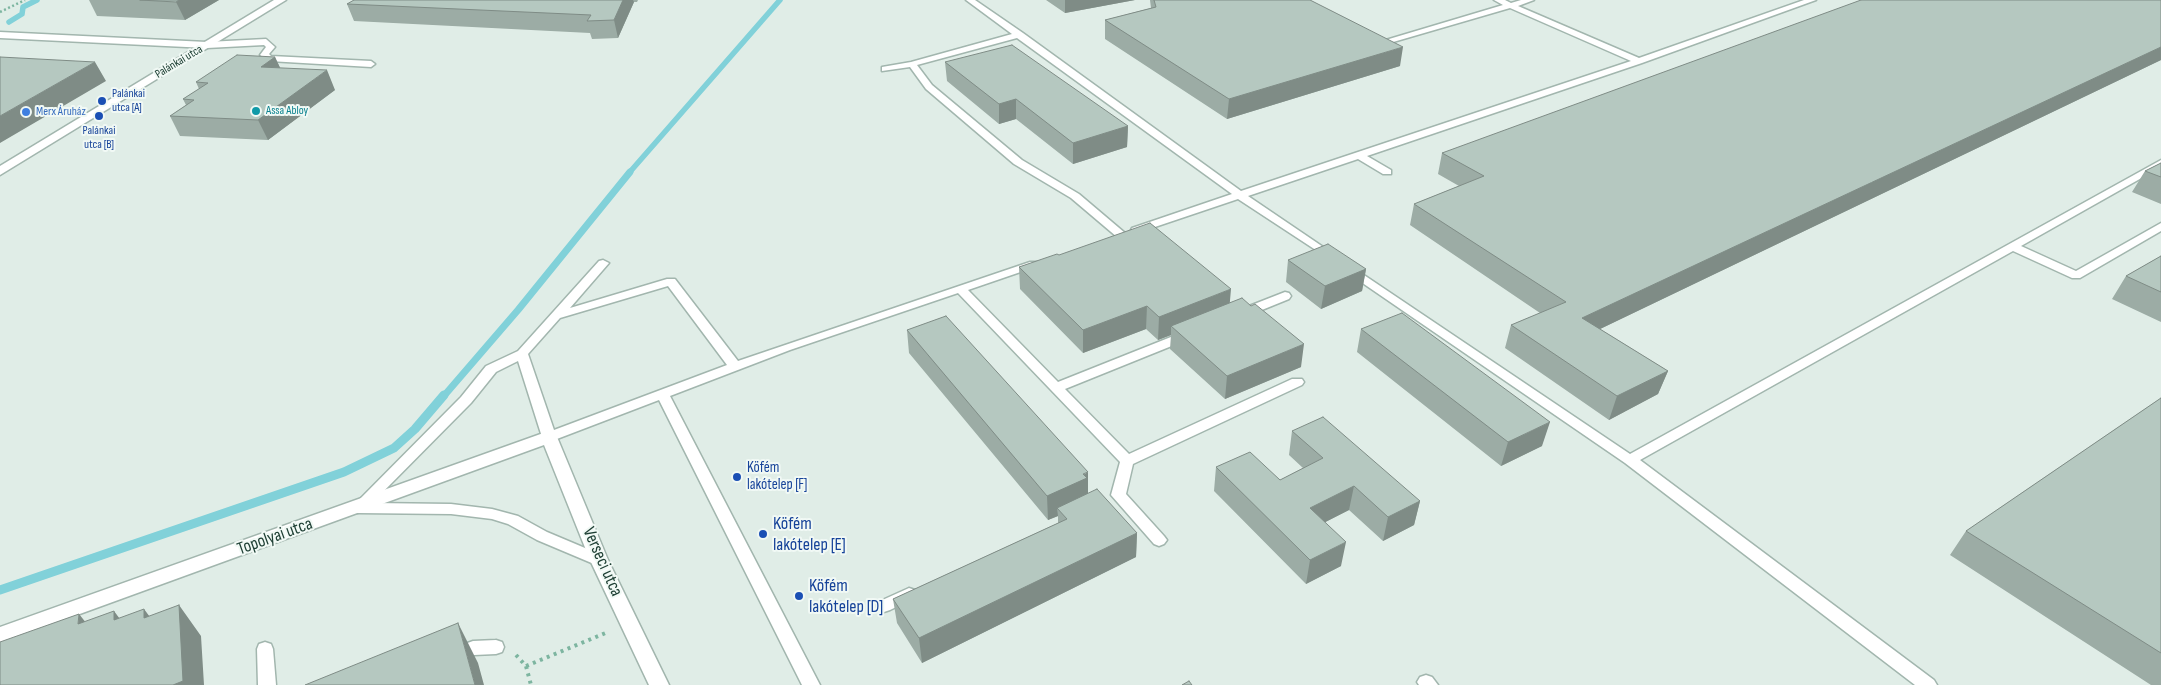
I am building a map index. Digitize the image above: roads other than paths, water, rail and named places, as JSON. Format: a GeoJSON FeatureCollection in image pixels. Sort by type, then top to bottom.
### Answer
{"type":"FeatureCollection","features":[{"type":"Feature","properties":{"kind":"street","name":"Palánkai utca"},"geometry":{"type":"LineString","coordinates":[[0,171],[281,0]]}},
{"type":"Feature","properties":{"kind":"street","name":"Topolyai utca"},"geometry":{"type":"LineString","coordinates":[[0,635],[549,438]]}},
{"type":"Feature","properties":{"kind":"street","name":"Verseci utca"},"geometry":{"type":"LineString","coordinates":[[549,438],[599,560],[659,685]]}},
{"type":"Feature","properties":{"kind":"lane"},"geometry":{"type":"LineString","coordinates":[[974,0],[1241,196],[1630,460],[1928,685]]}},
{"type":"Feature","properties":{"kind":"lane"},"geometry":{"type":"LineString","coordinates":[[1498,0],[1639,62]]}},
{"type":"Feature","properties":{"kind":"lane"},"geometry":{"type":"LineString","coordinates":[[1371,46],[1530,0]]}},
{"type":"Feature","properties":{"kind":"lane"},"geometry":{"type":"LineString","coordinates":[[912,64],[929,86],[1018,162],[1075,196],[1116,237],[1639,62],[1812,0]]}},
{"type":"Feature","properties":{"kind":"lane"},"geometry":{"type":"LineString","coordinates":[[885,69],[912,64],[1020,34]]}},
{"type":"Feature","properties":{"kind":"lane"},"geometry":{"type":"LineString","coordinates":[[0,35],[207,45],[266,42],[270,47],[264,55],[269,58],[372,64]]}},
{"type":"Feature","properties":{"kind":"lane"},"geometry":{"type":"LineString","coordinates":[[1360,156],[1387,172]]}},
{"type":"Feature","properties":{"kind":"lane"},"geometry":{"type":"LineString","coordinates":[[1630,460],[2161,163]]}},
{"type":"Feature","properties":{"kind":"lane"},"geometry":{"type":"LineString","coordinates":[[2012,246],[2076,276],[2161,226]]}},
{"type":"Feature","properties":{"kind":"lane"},"geometry":{"type":"LineString","coordinates":[[522,354],[549,438],[735,366],[1045,261]]}},
{"type":"Feature","properties":{"kind":"lane"},"geometry":{"type":"LineString","coordinates":[[358,508],[426,442],[466,400],[491,369],[522,354],[603,263]]}},
{"type":"Feature","properties":{"kind":"lane"},"geometry":{"type":"LineString","coordinates":[[555,316],[671,281],[735,366]]}},
{"type":"Feature","properties":{"kind":"lane"},"geometry":{"type":"LineString","coordinates":[[960,289],[1127,461]]}},
{"type":"Feature","properties":{"kind":"lane"},"geometry":{"type":"LineString","coordinates":[[1230,318],[1285,296]]}},
{"type":"Feature","properties":{"kind":"lane"},"geometry":{"type":"LineString","coordinates":[[1056,388],[1194,333]]}},
{"type":"Feature","properties":{"kind":"lane"},"geometry":{"type":"LineString","coordinates":[[1127,461],[1297,382]]}},
{"type":"Feature","properties":{"kind":"lane"},"geometry":{"type":"LineString","coordinates":[[662,394],[811,685]]}},
{"type":"Feature","properties":{"kind":"lane"},"geometry":{"type":"LineString","coordinates":[[1101,503],[1118,495],[1127,461]]}},
{"type":"Feature","properties":{"kind":"lane"},"geometry":{"type":"LineString","coordinates":[[1118,495],[1159,540]]}},
{"type":"Feature","properties":{"kind":"lane"},"geometry":{"type":"LineString","coordinates":[[358,508],[451,509],[492,514],[513,520],[542,536],[599,560]]}},
{"type":"Feature","properties":{"kind":"lane"},"geometry":{"type":"LineString","coordinates":[[884,606],[920,589]]}},
{"type":"Feature","properties":{"kind":"lane"},"geometry":{"type":"LineString","coordinates":[[446,659],[473,648],[496,647]]}},
{"type":"Feature","properties":{"kind":"lane"},"geometry":{"type":"LineString","coordinates":[[265,649],[267,685]]}},
{"type":"Feature","properties":{"kind":"waterway"},"geometry":{"type":"LineString","coordinates":[[9,22],[22,14],[23,7],[37,0]]}},
{"type":"Feature","properties":{"kind":"waterway"},"geometry":{"type":"LineString","coordinates":[[629,173],[780,0]]}},
{"type":"Feature","properties":{"kind":"waterway"},"geometry":{"type":"LineString","coordinates":[[443,397],[518,310],[630,172]]}},
{"type":"Feature","properties":{"kind":"waterway"},"geometry":{"type":"LineString","coordinates":[[0,590],[344,472],[394,448],[415,429],[444,395]]}},
{"type":"Feature","properties":{"kind":"place","name":"Palánkai utca [A]"},"geometry":{"type":"Point","coordinates":[102,101]}},
{"type":"Feature","properties":{"kind":"place","name":"Assa Abloy"},"geometry":{"type":"Point","coordinates":[256,111]}},
{"type":"Feature","properties":{"kind":"place","name":"Merx Áruház"},"geometry":{"type":"Point","coordinates":[26,112]}},
{"type":"Feature","properties":{"kind":"place","name":"Palánkai utca [B]"},"geometry":{"type":"Point","coordinates":[99,116]}},
{"type":"Feature","properties":{"kind":"place","name":"Köfém lakótelep [F]"},"geometry":{"type":"Point","coordinates":[737,477]}},
{"type":"Feature","properties":{"kind":"place","name":"Köfém lakótelep [E]"},"geometry":{"type":"Point","coordinates":[763,534]}},
{"type":"Feature","properties":{"kind":"place","name":"Köfém lakótelep [D]"},"geometry":{"type":"Point","coordinates":[799,596]}}]}
